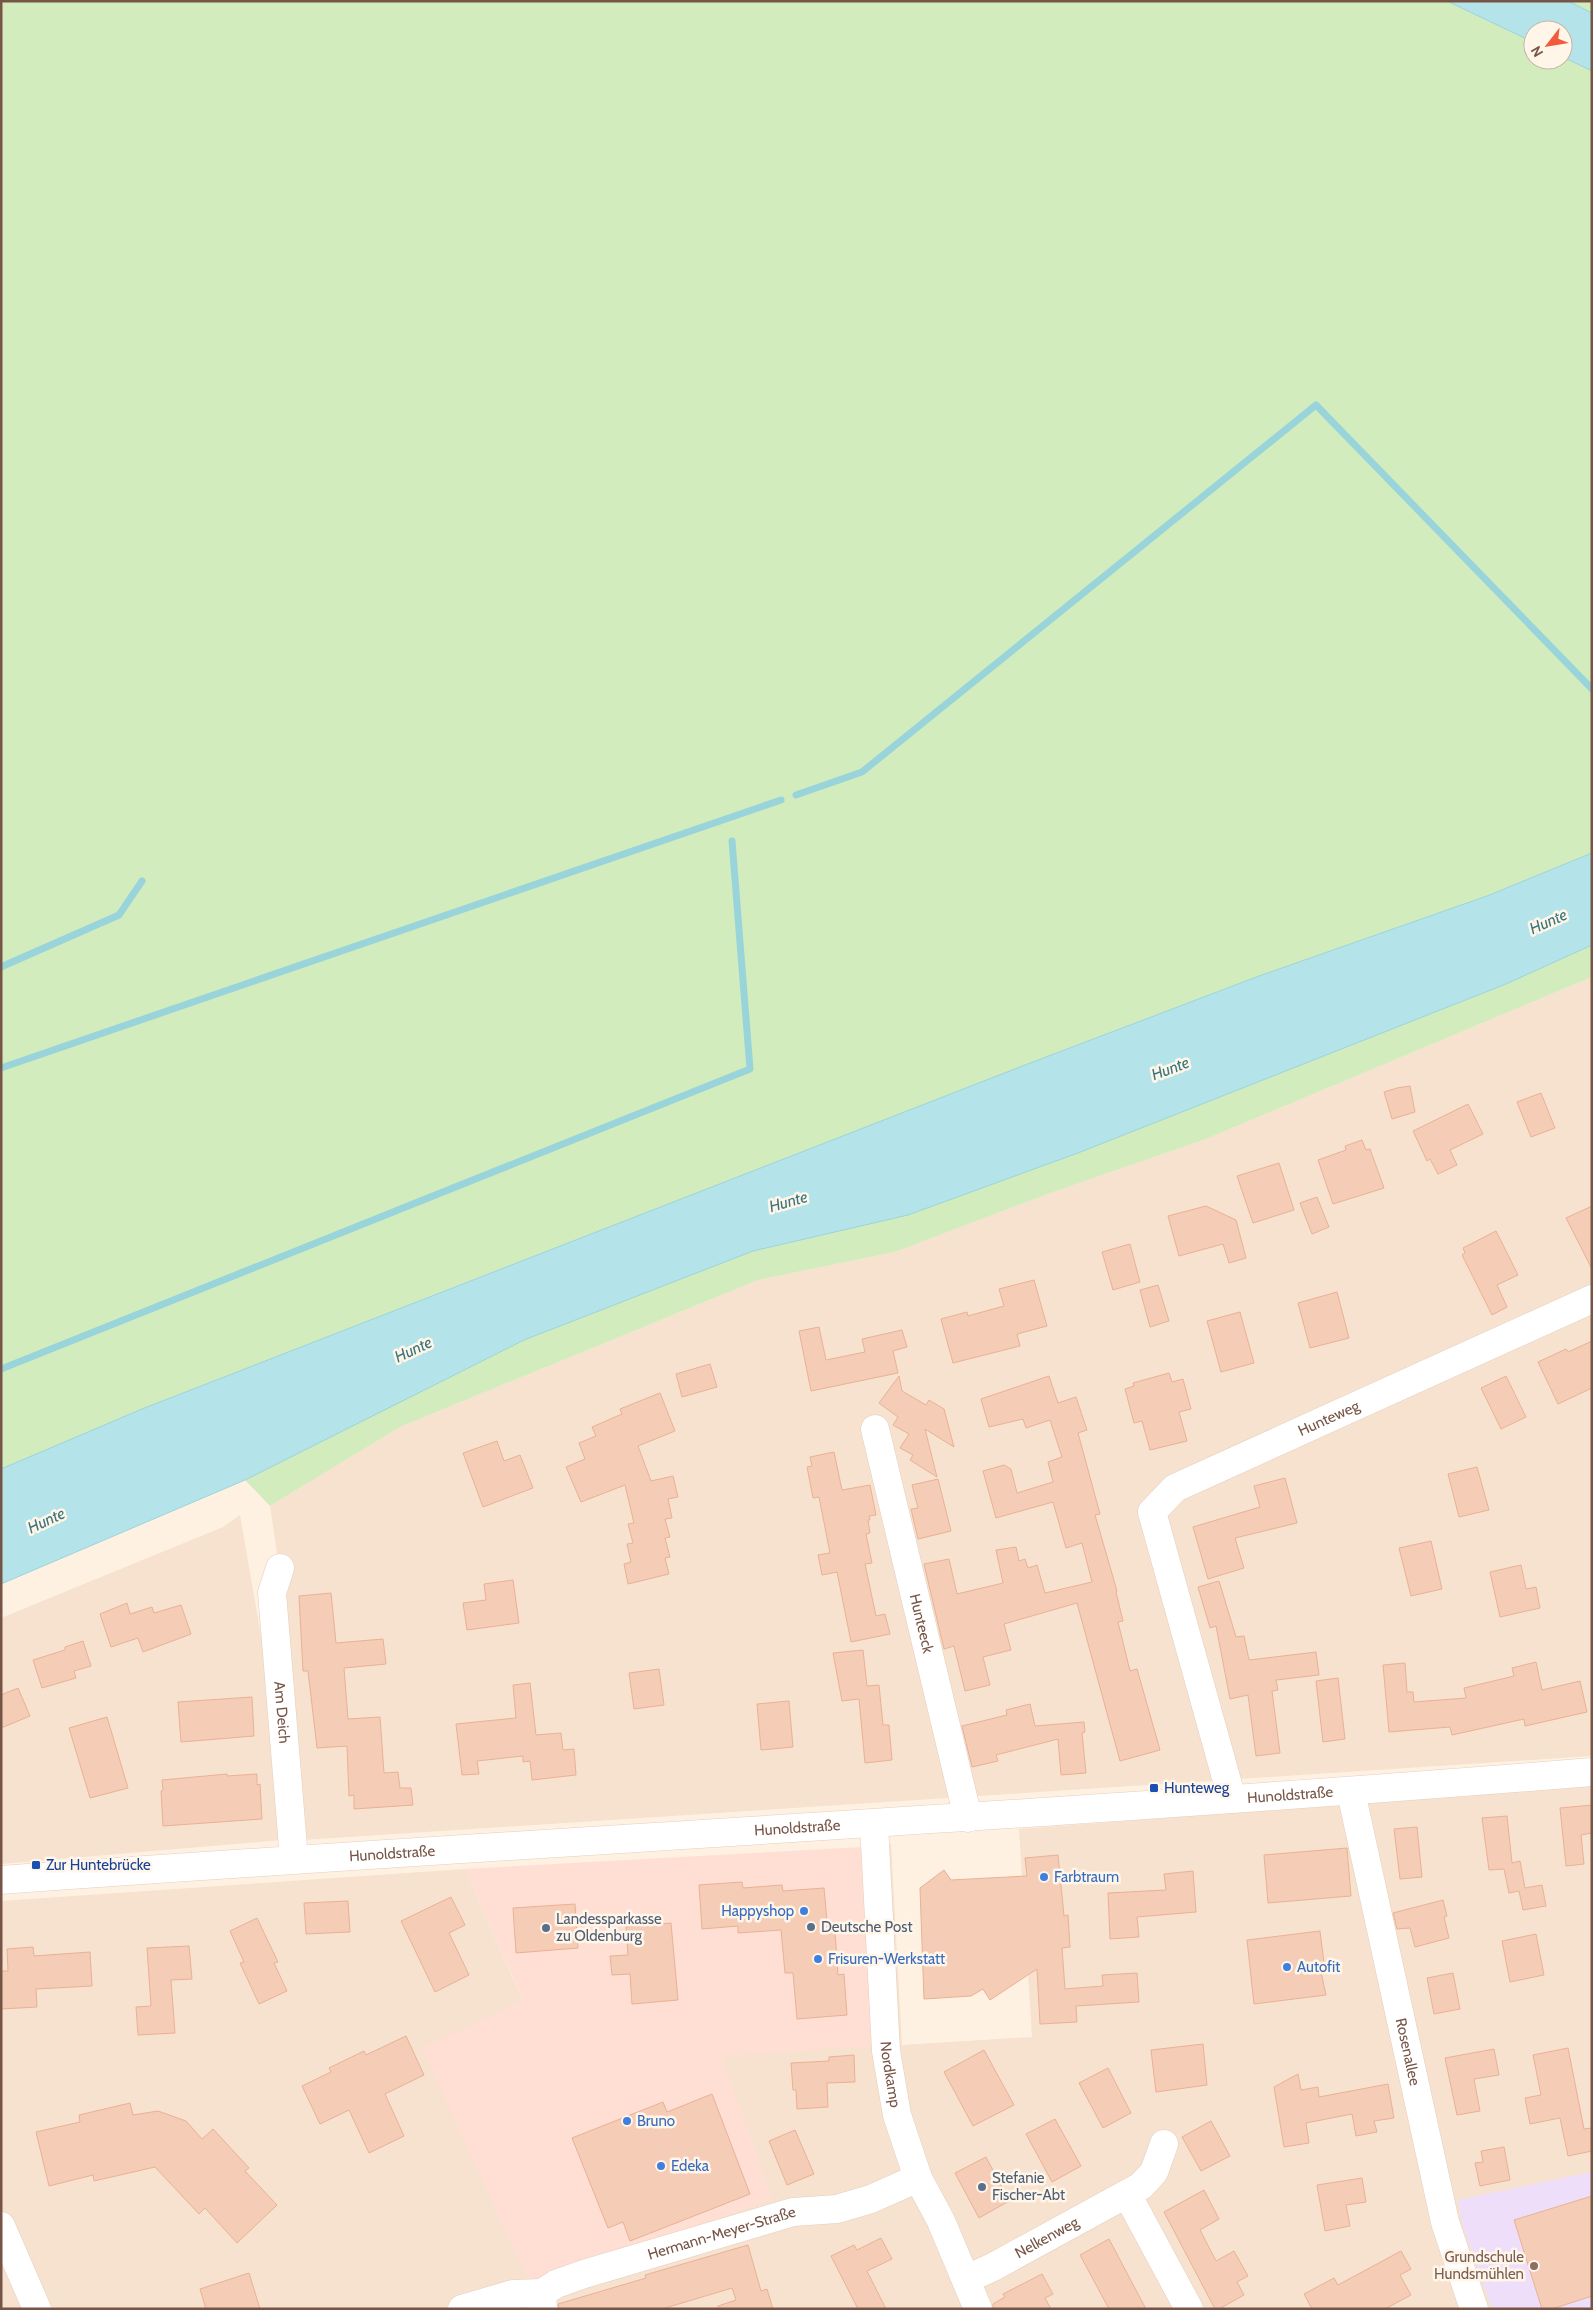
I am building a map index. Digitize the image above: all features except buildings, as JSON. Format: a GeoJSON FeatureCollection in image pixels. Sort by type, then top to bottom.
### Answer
{"type":"FeatureCollection","features":[{"type":"Feature","properties":{"kind":"street","name":"Hunteweg"},"geometry":{"type":"LineString","coordinates":[[1232,1799],[1152,1512],[1175,1488],[1592,1299]]}},
{"type":"Feature","properties":{"kind":"street","name":"Hunteeck"},"geometry":{"type":"LineString","coordinates":[[875,1429],[968,1818]]}},
{"type":"Feature","properties":{"kind":"street","name":"Am Deich"},"geometry":{"type":"LineString","coordinates":[[280,1568],[272,1593],[294,1859]]}},
{"type":"Feature","properties":{"kind":"street","name":"Hunoldstraße"},"geometry":{"type":"LineString","coordinates":[[3,1876],[968,1818],[1351,1792],[1592,1772]]}},
{"type":"Feature","properties":{"kind":"street","name":"Rosenallee"},"geometry":{"type":"LineString","coordinates":[[1351,1792],[1445,2222],[1474,2309]]}},
{"type":"Feature","properties":{"kind":"street","name":"Nordkamp"},"geometry":{"type":"LineString","coordinates":[[874,1824],[886,2051],[897,2115],[918,2178],[967,2279],[978,2309]]}},
{"type":"Feature","properties":{"kind":"street","name":"Nelkenweg"},"geometry":{"type":"LineString","coordinates":[[967,2279],[1141,2186],[1154,2172],[1164,2144]]}},
{"type":"Feature","properties":{"kind":"street","name":"Hermann-Meyer-Straße"},"geometry":{"type":"LineString","coordinates":[[542,2301],[556,2284],[584,2274],[793,2212],[837,2209],[871,2199],[918,2178]]}},
{"type":"Feature","properties":{"kind":"street"},"geometry":{"type":"LineString","coordinates":[[1127,2194],[1188,2309]]}},
{"type":"Feature","properties":{"kind":"street"},"geometry":{"type":"LineString","coordinates":[[1,2226],[37,2309]]}},
{"type":"Feature","properties":{"kind":"street"},"geometry":{"type":"LineString","coordinates":[[462,2309],[513,2294],[542,2301]]}},
{"type":"Feature","properties":{"kind":"shaded area"},"geometry":{"type":"Polygon","coordinates":[[[1592,977],[1592,1756],[303,1840],[284,1601],[270,1506],[400,1427],[758,1280],[895,1252],[1048,1194],[1206,1139],[1592,977]]]}},
{"type":"Feature","properties":{"kind":"shaded area"},"geometry":{"type":"Polygon","coordinates":[[[240,1515],[265,1659],[282,1840],[1,1864],[1,1618],[223,1527],[240,1515]]]}},
{"type":"Feature","properties":{"kind":"shaded area"},"geometry":{"type":"Polygon","coordinates":[[[1592,1786],[1592,2309],[1,2309],[1,1901],[465,1869],[523,2001],[422,2049],[722,2056],[862,1847],[891,1844],[902,2045],[1032,2037],[1019,1829],[1592,1786]]]}},
{"type":"Feature","properties":{"kind":"shaded area"},"geometry":{"type":"Polygon","coordinates":[[[862,1847],[872,2046],[722,2056],[772,2199],[576,2272],[529,2283],[422,2048],[523,2000],[465,1869],[862,1847]]]}},
{"type":"Feature","properties":{"kind":"shaded area","name":"Grundschule Hundsmühlen"},"geometry":{"type":"Polygon","coordinates":[[[1592,2172],[1592,2309],[1492,2309],[1462,2223],[1458,2200],[1592,2172]]]}},
{"type":"Feature","properties":{"kind":"green space"},"geometry":{"type":"Polygon","coordinates":[[[1,1],[1592,1],[1592,853],[1487,896],[1259,976],[1025,1065],[142,1409],[1,1469],[1,1]]]}},
{"type":"Feature","properties":{"kind":"green space"},"geometry":{"type":"Polygon","coordinates":[[[1592,945],[1592,977],[1206,1139],[1048,1194],[895,1252],[758,1280],[400,1427],[270,1506],[245,1480],[524,1340],[753,1251],[908,1215],[1078,1153],[1506,984],[1592,945]]]}},
{"type":"Feature","properties":{"kind":"water"},"geometry":{"type":"Polygon","coordinates":[[[1447,1],[1568,1],[1592,13],[1592,71],[1573,62],[1573,20],[1523,20],[1523,37],[1447,1]]]}},
{"type":"Feature","properties":{"kind":"water","name":"Hunte"},"geometry":{"type":"Polygon","coordinates":[[[1592,853],[1592,945],[1506,984],[1078,1153],[908,1215],[753,1251],[524,1340],[245,1480],[1,1584],[1,1469],[142,1409],[1025,1065],[1259,976],[1487,896],[1592,853]]]}},
{"type":"Feature","properties":{"kind":"waterway"},"geometry":{"type":"LineString","coordinates":[[796,795],[862,772],[1316,405],[1592,689]]}},
{"type":"Feature","properties":{"kind":"waterway"},"geometry":{"type":"LineString","coordinates":[[1,1068],[781,800]]}},
{"type":"Feature","properties":{"kind":"waterway"},"geometry":{"type":"LineString","coordinates":[[1,1369],[750,1069],[732,841]]}},
{"type":"Feature","properties":{"kind":"waterway"},"geometry":{"type":"LineString","coordinates":[[1,967],[119,915],[142,881]]}},
{"type":"Feature","properties":{"kind":"place","name":"Hunteweg"},"geometry":{"type":"Point","coordinates":[1154,1788]}},
{"type":"Feature","properties":{"kind":"place","name":"Zur Huntebrücke"},"geometry":{"type":"Point","coordinates":[36,1865]}},
{"type":"Feature","properties":{"kind":"place","name":"Farbtraum"},"geometry":{"type":"Point","coordinates":[1044,1877]}},
{"type":"Feature","properties":{"kind":"place","name":"Happyshop"},"geometry":{"type":"Point","coordinates":[804,1911]}},
{"type":"Feature","properties":{"kind":"place","name":"Deutsche Post"},"geometry":{"type":"Point","coordinates":[811,1927]}},
{"type":"Feature","properties":{"kind":"place","name":"Landessparkasse zu Oldenburg"},"geometry":{"type":"Point","coordinates":[546,1928]}},
{"type":"Feature","properties":{"kind":"place","name":"Frisuren-Werkstatt"},"geometry":{"type":"Point","coordinates":[818,1959]}},
{"type":"Feature","properties":{"kind":"place","name":"Autofit"},"geometry":{"type":"Point","coordinates":[1287,1967]}},
{"type":"Feature","properties":{"kind":"place","name":"Bruno"},"geometry":{"type":"Point","coordinates":[627,2121]}},
{"type":"Feature","properties":{"kind":"place","name":"Edeka"},"geometry":{"type":"Point","coordinates":[661,2166]}},
{"type":"Feature","properties":{"kind":"place","name":"Stefanie Fischer-Abt"},"geometry":{"type":"Point","coordinates":[982,2187]}},
{"type":"Feature","properties":{"kind":"place","name":"Grundschule Hundsmühlen"},"geometry":{"type":"Point","coordinates":[1534,2266]}}]}
